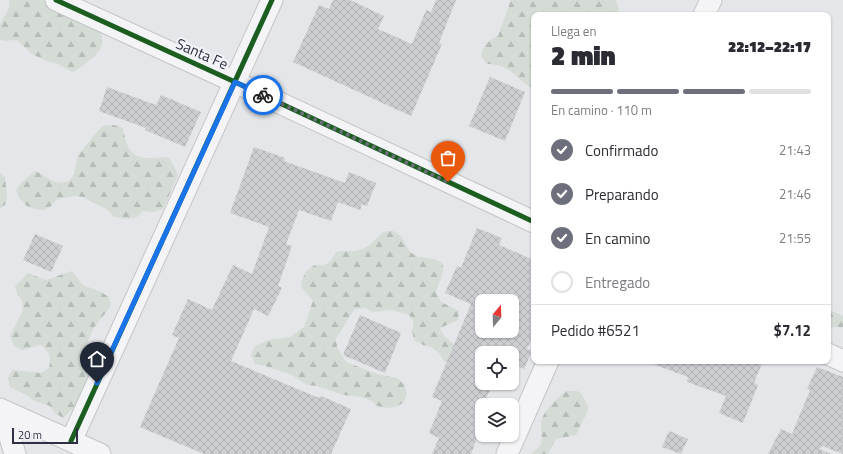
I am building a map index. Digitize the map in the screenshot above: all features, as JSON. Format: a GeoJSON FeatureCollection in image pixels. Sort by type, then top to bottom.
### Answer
{"type":"FeatureCollection","features":[{"type":"Feature","properties":{"kind":"street","name":"Santa Fe"},"geometry":{"type":"LineString","coordinates":[[56,0],[531,221]]}},
{"type":"Feature","properties":{"kind":"street"},"geometry":{"type":"LineString","coordinates":[[71,441],[272,0]]}},
{"type":"Feature","properties":{"kind":"street"},"geometry":{"type":"LineString","coordinates":[[705,12],[711,0]]}},
{"type":"Feature","properties":{"kind":"street"},"geometry":{"type":"LineString","coordinates":[[831,355],[843,361]]}},
{"type":"Feature","properties":{"kind":"street"},"geometry":{"type":"LineString","coordinates":[[507,454],[547,364]]}},
{"type":"Feature","properties":{"kind":"street"},"geometry":{"type":"LineString","coordinates":[[1,409],[100,454]]}},
{"type":"Feature","properties":{"kind":"street"},"geometry":{"type":"LineString","coordinates":[[1,409],[15,454]]}},
{"type":"Feature","properties":{"kind":"green space"},"geometry":{"type":"Polygon","coordinates":[[[9,0],[44,0],[98,29],[101,35],[102,44],[98,53],[72,72],[58,64],[44,60],[32,54],[18,41],[4,41],[0,39],[0,25],[8,10],[9,0]]]}},
{"type":"Feature","properties":{"kind":"green space"},"geometry":{"type":"Polygon","coordinates":[[[511,0],[616,0],[619,9],[618,12],[531,12],[531,87],[507,69],[498,65],[487,64],[481,56],[487,43],[498,36],[511,0]]]}},
{"type":"Feature","properties":{"kind":"green space"},"geometry":{"type":"Polygon","coordinates":[[[114,125],[123,128],[127,145],[137,156],[149,158],[169,158],[174,166],[178,175],[163,209],[153,212],[143,211],[137,217],[128,219],[114,217],[108,210],[83,197],[75,196],[57,199],[51,206],[43,210],[27,206],[20,199],[16,190],[21,183],[35,171],[54,182],[69,181],[74,174],[78,155],[102,126],[114,125]]]}},
{"type":"Feature","properties":{"kind":"green space"},"geometry":{"type":"Polygon","coordinates":[[[0,173],[5,177],[7,196],[5,205],[0,208],[0,173]]]}},
{"type":"Feature","properties":{"kind":"green space"},"geometry":{"type":"Polygon","coordinates":[[[393,231],[401,236],[410,252],[418,257],[435,259],[443,264],[443,273],[436,291],[441,302],[459,311],[458,320],[440,328],[444,336],[457,347],[453,364],[444,361],[439,353],[431,347],[414,340],[412,331],[414,322],[409,315],[391,310],[373,312],[365,308],[355,309],[352,312],[336,338],[337,347],[346,362],[380,375],[397,378],[404,384],[407,393],[404,402],[396,407],[387,408],[377,406],[370,400],[361,397],[343,395],[317,386],[307,385],[292,375],[255,364],[251,355],[255,346],[272,339],[290,337],[304,327],[313,301],[301,287],[302,280],[307,270],[313,266],[328,263],[336,252],[361,250],[367,247],[384,232],[393,231]]]}},
{"type":"Feature","properties":{"kind":"green space"},"geometry":{"type":"Polygon","coordinates":[[[72,271],[83,285],[109,297],[111,306],[93,329],[86,346],[87,355],[92,364],[92,373],[76,406],[63,418],[55,413],[50,406],[34,401],[10,387],[8,378],[12,370],[41,373],[49,368],[50,361],[48,352],[41,345],[22,350],[14,346],[10,336],[22,312],[23,302],[18,295],[15,286],[28,273],[46,280],[72,271]]]}},
{"type":"Feature","properties":{"kind":"green space"},"geometry":{"type":"Polygon","coordinates":[[[831,310],[843,316],[843,327],[831,327],[831,310]]]}},
{"type":"Feature","properties":{"kind":"green space"},"geometry":{"type":"Polygon","coordinates":[[[567,391],[577,391],[581,393],[588,406],[588,410],[576,435],[556,439],[548,454],[531,454],[539,447],[541,443],[541,421],[545,413],[560,396],[567,391]]]}},
{"type":"Feature","properties":{"kind":"building"},"geometry":{"type":"Polygon","coordinates":[[[333,0],[350,0],[384,16],[378,29],[412,44],[426,10],[431,12],[436,0],[456,0],[439,43],[442,44],[411,116],[293,62],[319,5],[329,9],[333,0]]]}},
{"type":"Feature","properties":{"kind":"building"},"geometry":{"type":"Polygon","coordinates":[[[490,77],[525,92],[505,141],[469,126],[490,77]]]}},
{"type":"Feature","properties":{"kind":"building"},"geometry":{"type":"Polygon","coordinates":[[[107,87],[156,105],[161,95],[201,112],[185,147],[145,130],[146,128],[99,111],[107,87]]]}},
{"type":"Feature","properties":{"kind":"building"},"geometry":{"type":"Polygon","coordinates":[[[254,147],[285,158],[284,161],[345,183],[349,172],[376,183],[367,206],[362,204],[360,210],[338,202],[331,221],[299,210],[286,244],[292,246],[278,286],[282,288],[268,316],[254,309],[231,361],[319,398],[321,396],[351,409],[331,454],[204,454],[140,427],[179,338],[172,335],[188,299],[212,310],[233,265],[252,274],[269,227],[230,213],[254,147]]]}},
{"type":"Feature","properties":{"kind":"building"},"geometry":{"type":"Polygon","coordinates":[[[477,228],[502,238],[499,245],[531,259],[531,340],[527,349],[531,351],[531,353],[524,369],[519,367],[519,346],[475,346],[475,390],[490,390],[486,398],[475,398],[475,442],[471,454],[432,454],[439,438],[429,433],[442,401],[432,397],[471,304],[445,293],[457,266],[461,268],[477,228]]]}},
{"type":"Feature","properties":{"kind":"building"},"geometry":{"type":"Polygon","coordinates":[[[35,234],[63,246],[51,272],[23,260],[35,234]]]}},
{"type":"Feature","properties":{"kind":"building"},"geometry":{"type":"Polygon","coordinates":[[[360,315],[401,333],[385,373],[343,355],[360,315]]]}},
{"type":"Feature","properties":{"kind":"building"},"geometry":{"type":"Polygon","coordinates":[[[653,364],[762,364],[754,383],[758,385],[743,423],[719,413],[726,396],[687,382],[688,377],[653,364]]]}},
{"type":"Feature","properties":{"kind":"building"},"geometry":{"type":"Polygon","coordinates":[[[817,367],[843,377],[843,454],[822,446],[820,449],[831,454],[768,454],[781,429],[792,434],[810,390],[807,389],[817,367]]]}},
{"type":"Feature","properties":{"kind":"building"},"geometry":{"type":"Polygon","coordinates":[[[669,431],[688,439],[681,454],[662,447],[669,431]]]}},
{"type":"Feature","properties":{"kind":"cycle path"},"geometry":{"type":"LineString","coordinates":[[56,0],[531,221]]}},
{"type":"Feature","properties":{"kind":"cycle path"},"geometry":{"type":"LineString","coordinates":[[71,441],[272,0]]}},
{"type":"Feature","properties":{"kind":"way so far"},"geometry":{"type":"LineString","coordinates":[[263,95],[448,182]]}},
{"type":"Feature","properties":{"kind":"route"},"geometry":{"type":"LineString","coordinates":[[97,383],[235,82],[263,95]]}}]}
